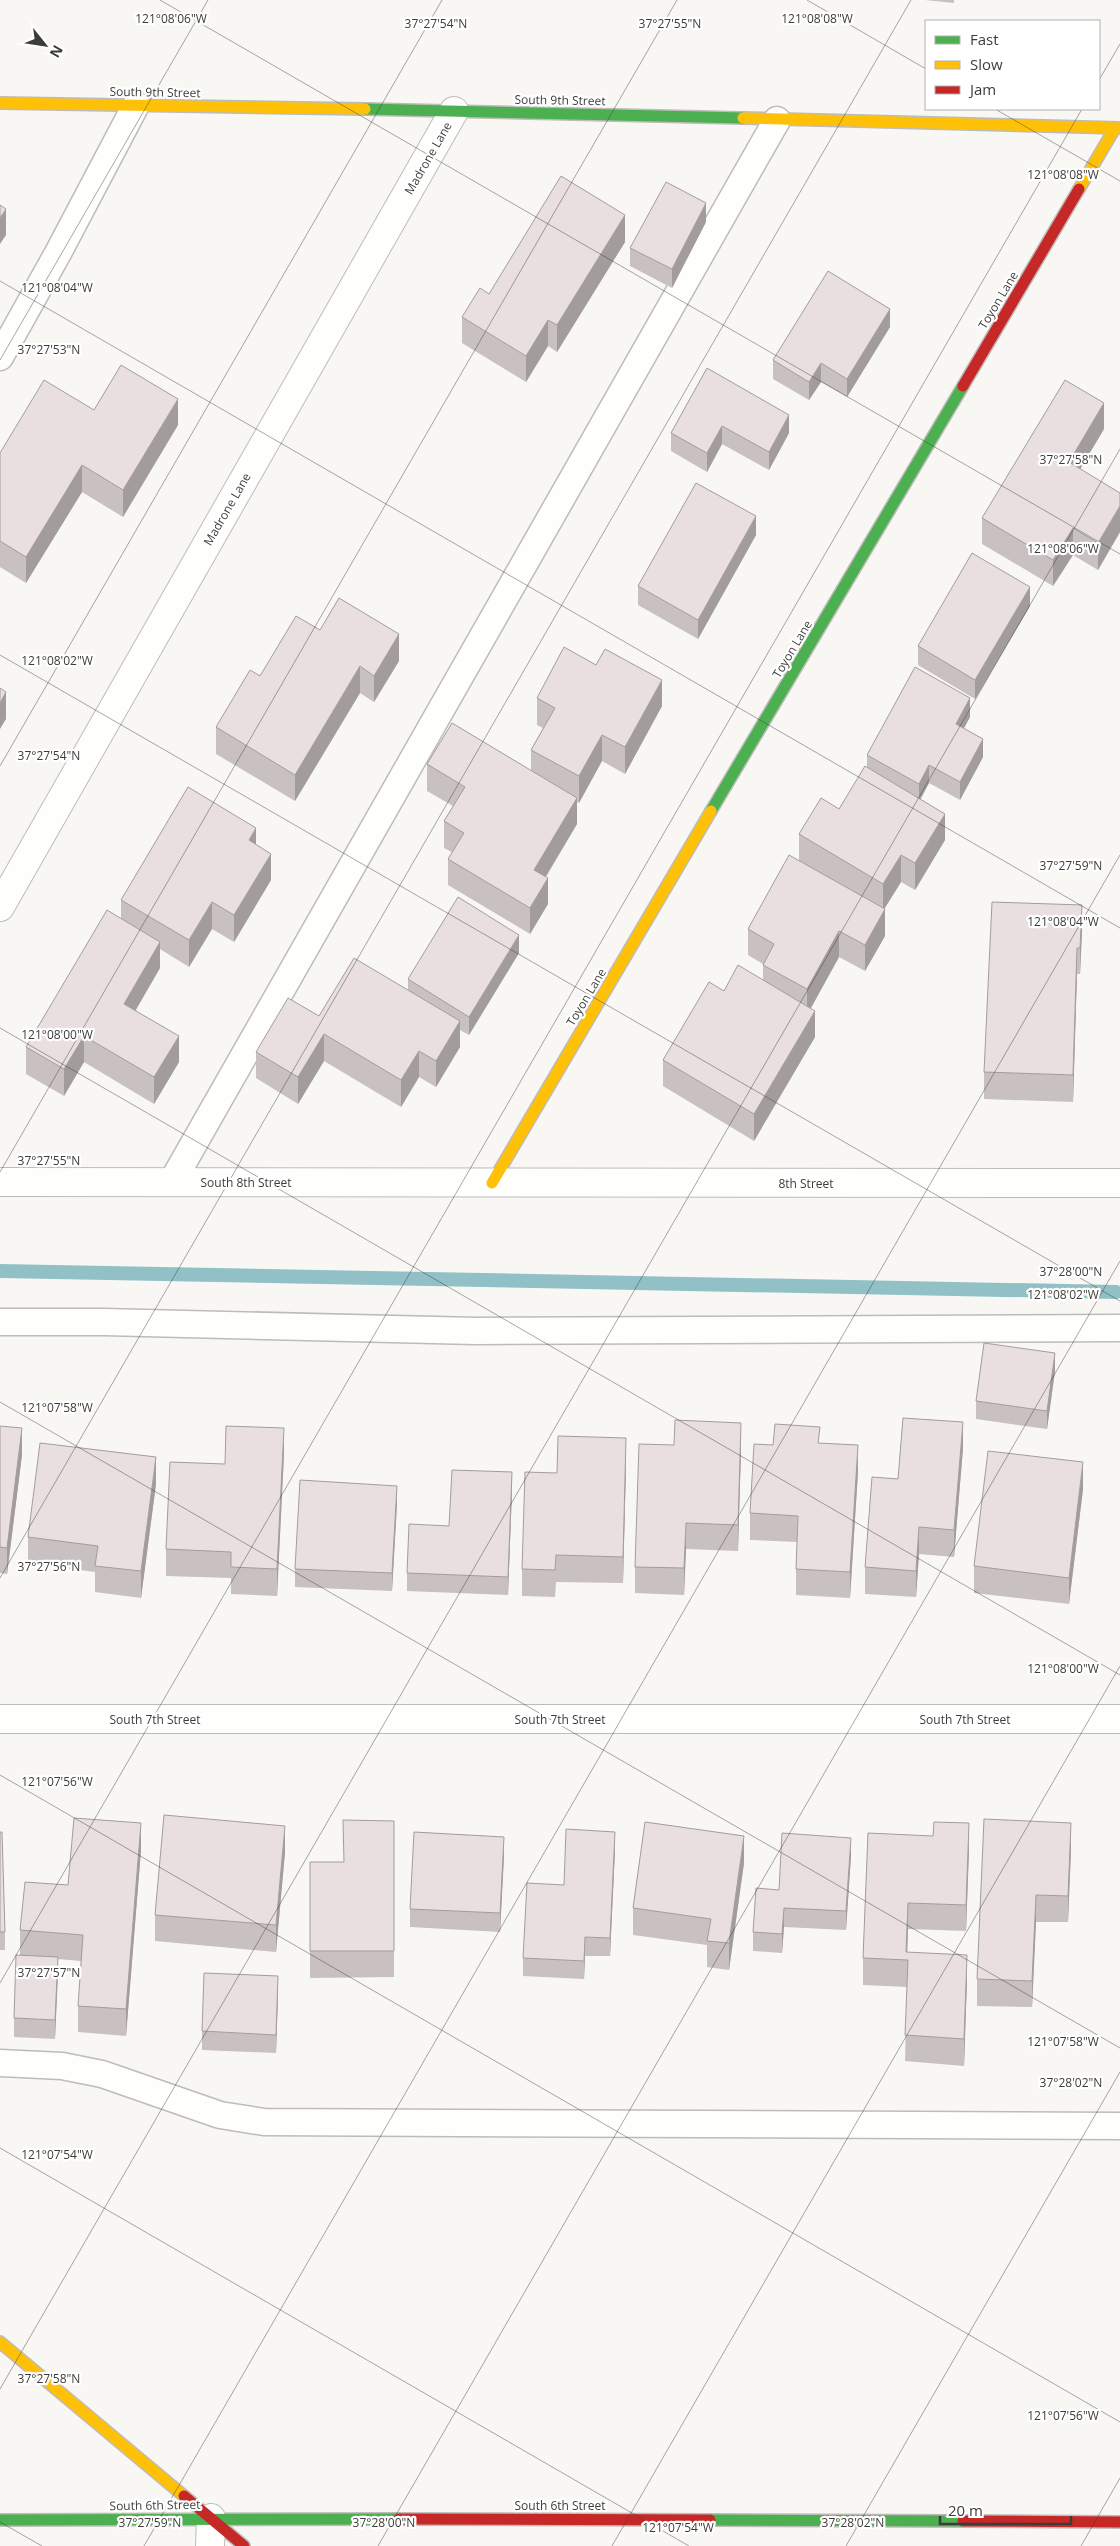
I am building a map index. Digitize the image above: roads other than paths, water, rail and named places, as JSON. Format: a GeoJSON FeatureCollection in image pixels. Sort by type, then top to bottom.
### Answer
{"type":"FeatureCollection","features":[{"type":"Feature","properties":{"kind":"street","name":"South 9th Street"},"geometry":{"type":"LineString","coordinates":[[0,103],[454,111],[1118,128]]}},
{"type":"Feature","properties":{"kind":"street","name":"Madrone Lane"},"geometry":{"type":"LineString","coordinates":[[0,907],[454,111]]}},
{"type":"Feature","properties":{"kind":"street","name":"Toyon Lane"},"geometry":{"type":"LineString","coordinates":[[492,1183],[1118,128]]}},
{"type":"Feature","properties":{"kind":"street","name":"South 8th Street"},"geometry":{"type":"LineString","coordinates":[[0,1182],[492,1183]]}},
{"type":"Feature","properties":{"kind":"street","name":"8th Street"},"geometry":{"type":"LineString","coordinates":[[492,1183],[1120,1183]]}},
{"type":"Feature","properties":{"kind":"street","name":"South 7th Street"},"geometry":{"type":"LineString","coordinates":[[0,1719],[1120,1719]]}},
{"type":"Feature","properties":{"kind":"street"},"geometry":{"type":"LineString","coordinates":[[0,2342],[244,2546]]}},
{"type":"Feature","properties":{"kind":"street"},"geometry":{"type":"LineString","coordinates":[[210,2546],[211,2518]]}},
{"type":"Feature","properties":{"kind":"street","name":"South 6th Street"},"geometry":{"type":"LineString","coordinates":[[0,2520],[211,2518],[1120,2522]]}},
{"type":"Feature","properties":{"kind":"lane"},"geometry":{"type":"LineString","coordinates":[[0,357],[58,253],[136,105]]}},
{"type":"Feature","properties":{"kind":"lane"},"geometry":{"type":"LineString","coordinates":[[172,1182],[777,120]]}},
{"type":"Feature","properties":{"kind":"lane"},"geometry":{"type":"LineString","coordinates":[[0,1322],[104,1322],[476,1331],[1120,1328]]}},
{"type":"Feature","properties":{"kind":"lane"},"geometry":{"type":"LineString","coordinates":[[0,2062],[62,2066],[102,2074],[220,2114],[264,2122],[1120,2126]]}},
{"type":"Feature","properties":{"kind":"waterway"},"geometry":{"type":"LineString","coordinates":[[0,1271],[1116,1292]]}}]}
